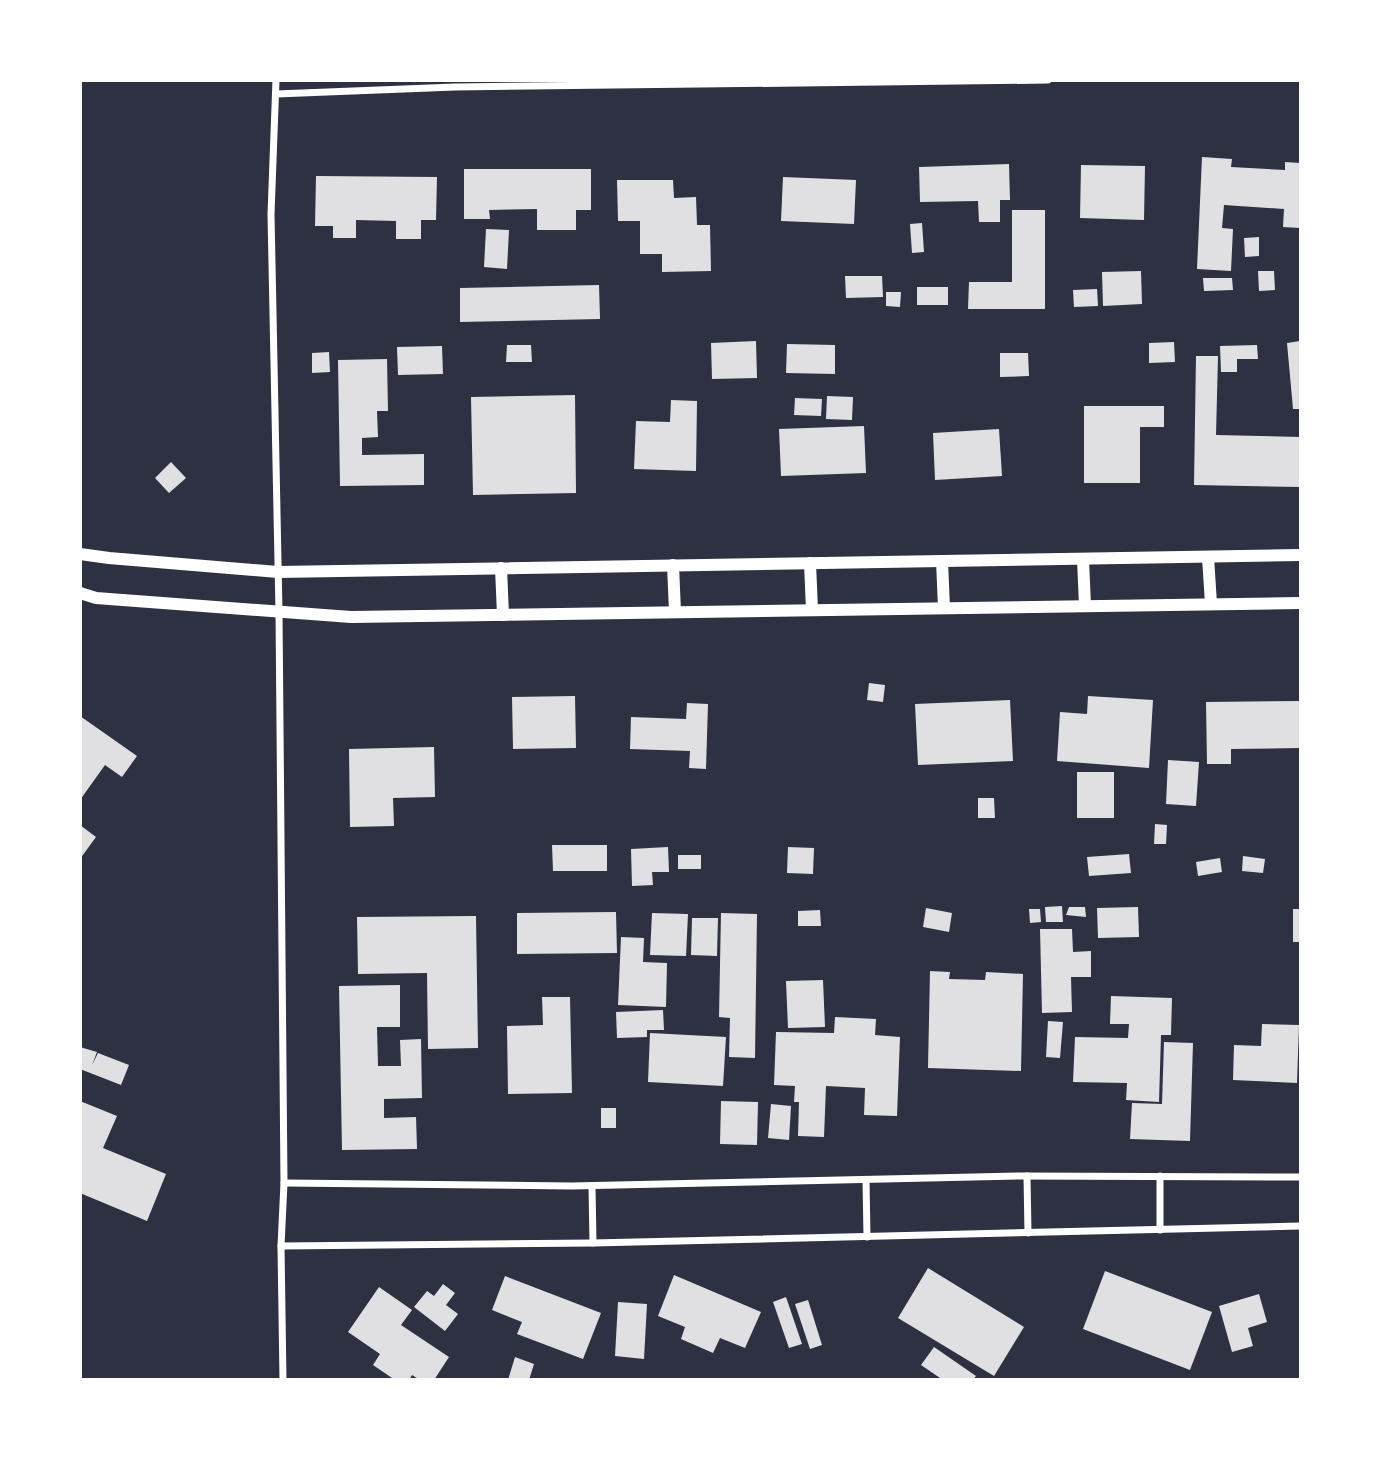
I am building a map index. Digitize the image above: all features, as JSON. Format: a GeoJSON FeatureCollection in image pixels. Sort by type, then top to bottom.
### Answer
{"type":"FeatureCollection","features":[{"type":"Feature","properties":{"kind":"street"},"geometry":{"type":"LineString","coordinates":[[276,80],[271,214],[279,612],[283,1380]]}},
{"type":"Feature","properties":{"kind":"street"},"geometry":{"type":"LineString","coordinates":[[276,94],[457,84],[1048,80]]}},
{"type":"Feature","properties":{"kind":"street"},"geometry":{"type":"LineString","coordinates":[[80,554],[278,572],[1300,555]]}},
{"type":"Feature","properties":{"kind":"street"},"geometry":{"type":"LineString","coordinates":[[1208,557],[1211,604]]}},
{"type":"Feature","properties":{"kind":"street"},"geometry":{"type":"LineString","coordinates":[[1083,559],[1085,606]]}},
{"type":"Feature","properties":{"kind":"street"},"geometry":{"type":"LineString","coordinates":[[942,561],[944,608]]}},
{"type":"Feature","properties":{"kind":"street"},"geometry":{"type":"LineString","coordinates":[[810,563],[812,610]]}},
{"type":"Feature","properties":{"kind":"street"},"geometry":{"type":"LineString","coordinates":[[673,565],[675,612]]}},
{"type":"Feature","properties":{"kind":"street"},"geometry":{"type":"LineString","coordinates":[[501,568],[503,615]]}},
{"type":"Feature","properties":{"kind":"street"},"geometry":{"type":"LineString","coordinates":[[80,593],[96,597],[351,617],[1300,603]]}},
{"type":"Feature","properties":{"kind":"street"},"geometry":{"type":"LineString","coordinates":[[284,1183],[592,1186],[1027,1176],[1300,1177]]}},
{"type":"Feature","properties":{"kind":"street"},"geometry":{"type":"LineString","coordinates":[[1027,1176],[1028,1233]]}},
{"type":"Feature","properties":{"kind":"street"},"geometry":{"type":"LineString","coordinates":[[1160,1176],[1160,1230]]}},
{"type":"Feature","properties":{"kind":"street"},"geometry":{"type":"LineString","coordinates":[[866,1180],[867,1237]]}},
{"type":"Feature","properties":{"kind":"street"},"geometry":{"type":"LineString","coordinates":[[592,1186],[593,1243]]}},
{"type":"Feature","properties":{"kind":"street"},"geometry":{"type":"LineString","coordinates":[[281,1246],[593,1243],[1300,1226]]}},
{"type":"Feature","properties":{"kind":"building"},"geometry":{"type":"Polygon","coordinates":[[[1202,157],[1232,159],[1231,167],[1285,170],[1285,162],[1300,163],[1300,228],[1283,227],[1284,209],[1224,205],[1222,228],[1233,229],[1231,271],[1197,269],[1202,157]]]}},
{"type":"Feature","properties":{"kind":"building"},"geometry":{"type":"Polygon","coordinates":[[[1009,164],[1010,200],[1000,200],[1000,222],[979,222],[978,201],[920,202],[919,167],[1009,164]]]}},
{"type":"Feature","properties":{"kind":"building"},"geometry":{"type":"Polygon","coordinates":[[[1081,165],[1145,166],[1144,220],[1080,218],[1081,165]]]}},
{"type":"Feature","properties":{"kind":"building"},"geometry":{"type":"Polygon","coordinates":[[[464,169],[591,169],[591,210],[576,210],[576,230],[537,230],[537,209],[489,210],[490,219],[464,219],[464,169]]]}},
{"type":"Feature","properties":{"kind":"building"},"geometry":{"type":"Polygon","coordinates":[[[316,176],[437,177],[436,220],[421,220],[421,239],[396,239],[396,221],[356,220],[356,238],[333,238],[333,226],[315,226],[316,176]]]}},
{"type":"Feature","properties":{"kind":"building"},"geometry":{"type":"Polygon","coordinates":[[[783,177],[856,180],[854,224],[781,221],[783,177]]]}},
{"type":"Feature","properties":{"kind":"building"},"geometry":{"type":"Polygon","coordinates":[[[617,180],[673,180],[674,198],[696,197],[697,225],[710,225],[711,271],[662,272],[662,254],[640,254],[640,221],[618,221],[617,180]]]}},
{"type":"Feature","properties":{"kind":"building"},"geometry":{"type":"Polygon","coordinates":[[[1012,210],[1045,210],[1045,309],[968,309],[969,282],[1012,282],[1012,210]]]}},
{"type":"Feature","properties":{"kind":"building"},"geometry":{"type":"Polygon","coordinates":[[[922,223],[924,252],[912,253],[910,224],[922,223]]]}},
{"type":"Feature","properties":{"kind":"building"},"geometry":{"type":"Polygon","coordinates":[[[486,229],[509,230],[507,269],[484,267],[486,229]]]}},
{"type":"Feature","properties":{"kind":"building"},"geometry":{"type":"Polygon","coordinates":[[[1259,237],[1259,256],[1245,257],[1244,238],[1259,237]]]}},
{"type":"Feature","properties":{"kind":"building"},"geometry":{"type":"Polygon","coordinates":[[[1141,271],[1142,304],[1103,306],[1102,272],[1141,271]]]}},
{"type":"Feature","properties":{"kind":"building"},"geometry":{"type":"Polygon","coordinates":[[[1258,271],[1274,271],[1275,290],[1259,291],[1258,271]]]}},
{"type":"Feature","properties":{"kind":"building"},"geometry":{"type":"Polygon","coordinates":[[[845,276],[882,276],[883,297],[846,298],[845,276]]]}},
{"type":"Feature","properties":{"kind":"building"},"geometry":{"type":"Polygon","coordinates":[[[1203,278],[1232,278],[1233,290],[1204,291],[1203,278]]]}},
{"type":"Feature","properties":{"kind":"building"},"geometry":{"type":"Polygon","coordinates":[[[599,285],[600,319],[460,322],[460,288],[599,285]]]}},
{"type":"Feature","properties":{"kind":"building"},"geometry":{"type":"Polygon","coordinates":[[[917,287],[948,287],[948,305],[917,305],[917,287]]]}},
{"type":"Feature","properties":{"kind":"building"},"geometry":{"type":"Polygon","coordinates":[[[1097,289],[1098,306],[1074,307],[1073,290],[1097,289]]]}},
{"type":"Feature","properties":{"kind":"building"},"geometry":{"type":"Polygon","coordinates":[[[886,292],[901,292],[900,307],[886,306],[886,292]]]}},
{"type":"Feature","properties":{"kind":"building"},"geometry":{"type":"Polygon","coordinates":[[[756,341],[757,378],[712,379],[711,343],[756,341]]]}},
{"type":"Feature","properties":{"kind":"building"},"geometry":{"type":"Polygon","coordinates":[[[1300,341],[1300,409],[1293,409],[1287,343],[1300,341]]]}},
{"type":"Feature","properties":{"kind":"building"},"geometry":{"type":"Polygon","coordinates":[[[1174,342],[1175,362],[1149,363],[1149,343],[1174,342]]]}},
{"type":"Feature","properties":{"kind":"building"},"geometry":{"type":"Polygon","coordinates":[[[787,344],[835,345],[835,374],[786,373],[787,344]]]}},
{"type":"Feature","properties":{"kind":"building"},"geometry":{"type":"Polygon","coordinates":[[[507,345],[531,345],[532,362],[506,362],[507,345]]]}},
{"type":"Feature","properties":{"kind":"building"},"geometry":{"type":"Polygon","coordinates":[[[1257,345],[1258,359],[1237,359],[1237,372],[1221,372],[1220,346],[1257,345]]]}},
{"type":"Feature","properties":{"kind":"building"},"geometry":{"type":"Polygon","coordinates":[[[442,346],[443,374],[398,375],[397,347],[442,346]]]}},
{"type":"Feature","properties":{"kind":"building"},"geometry":{"type":"Polygon","coordinates":[[[329,352],[330,372],[312,373],[312,353],[329,352]]]}},
{"type":"Feature","properties":{"kind":"building"},"geometry":{"type":"Polygon","coordinates":[[[1000,353],[1028,353],[1029,376],[1000,377],[1000,353]]]}},
{"type":"Feature","properties":{"kind":"building"},"geometry":{"type":"Polygon","coordinates":[[[1196,356],[1218,356],[1216,435],[1300,437],[1300,487],[1194,485],[1196,356]]]}},
{"type":"Feature","properties":{"kind":"building"},"geometry":{"type":"Polygon","coordinates":[[[387,359],[388,411],[377,411],[378,437],[362,438],[362,455],[424,454],[424,485],[340,486],[338,360],[387,359]]]}},
{"type":"Feature","properties":{"kind":"building"},"geometry":{"type":"Polygon","coordinates":[[[575,395],[576,493],[473,495],[471,397],[575,395]]]}},
{"type":"Feature","properties":{"kind":"building"},"geometry":{"type":"Polygon","coordinates":[[[827,396],[853,397],[852,420],[826,419],[827,396]]]}},
{"type":"Feature","properties":{"kind":"building"},"geometry":{"type":"Polygon","coordinates":[[[795,398],[822,399],[821,416],[794,415],[795,398]]]}},
{"type":"Feature","properties":{"kind":"building"},"geometry":{"type":"Polygon","coordinates":[[[671,400],[697,401],[696,471],[634,469],[636,421],[670,422],[671,400]]]}},
{"type":"Feature","properties":{"kind":"building"},"geometry":{"type":"Polygon","coordinates":[[[1084,406],[1164,406],[1164,427],[1140,427],[1140,483],[1084,483],[1084,406]]]}},
{"type":"Feature","properties":{"kind":"building"},"geometry":{"type":"Polygon","coordinates":[[[864,426],[866,473],[781,476],[779,429],[864,426]]]}},
{"type":"Feature","properties":{"kind":"building"},"geometry":{"type":"Polygon","coordinates":[[[999,429],[1002,476],[935,480],[933,433],[999,429]]]}},
{"type":"Feature","properties":{"kind":"building"},"geometry":{"type":"Polygon","coordinates":[[[171,462],[186,478],[169,493],[155,478],[171,462]]]}},
{"type":"Feature","properties":{"kind":"building"},"geometry":{"type":"Polygon","coordinates":[[[869,683],[885,685],[883,702],[867,700],[869,683]]]}},
{"type":"Feature","properties":{"kind":"building"},"geometry":{"type":"Polygon","coordinates":[[[575,696],[576,748],[513,749],[512,697],[575,696]]]}},
{"type":"Feature","properties":{"kind":"building"},"geometry":{"type":"Polygon","coordinates":[[[1088,696],[1153,700],[1149,768],[1057,761],[1060,712],[1087,714],[1088,696]]]}},
{"type":"Feature","properties":{"kind":"building"},"geometry":{"type":"Polygon","coordinates":[[[1010,700],[1013,761],[918,765],[915,704],[1010,700]]]}},
{"type":"Feature","properties":{"kind":"building"},"geometry":{"type":"Polygon","coordinates":[[[1300,701],[1300,748],[1231,749],[1231,764],[1207,764],[1206,702],[1300,701]]]}},
{"type":"Feature","properties":{"kind":"building"},"geometry":{"type":"Polygon","coordinates":[[[687,703],[708,704],[706,769],[689,768],[690,751],[630,749],[631,717],[686,719],[687,703]]]}},
{"type":"Feature","properties":{"kind":"building"},"geometry":{"type":"Polygon","coordinates":[[[80,716],[137,756],[122,777],[105,765],[80,800],[80,716]]]}},
{"type":"Feature","properties":{"kind":"building"},"geometry":{"type":"Polygon","coordinates":[[[434,747],[435,797],[393,798],[394,826],[350,827],[349,749],[434,747]]]}},
{"type":"Feature","properties":{"kind":"building"},"geometry":{"type":"Polygon","coordinates":[[[1168,760],[1199,762],[1196,806],[1166,804],[1168,760]]]}},
{"type":"Feature","properties":{"kind":"building"},"geometry":{"type":"Polygon","coordinates":[[[1077,772],[1114,772],[1114,818],[1077,818],[1077,772]]]}},
{"type":"Feature","properties":{"kind":"building"},"geometry":{"type":"Polygon","coordinates":[[[978,798],[994,798],[995,818],[978,818],[978,798]]]}},
{"type":"Feature","properties":{"kind":"building"},"geometry":{"type":"Polygon","coordinates":[[[1155,824],[1167,825],[1166,844],[1154,844],[1155,824]]]}},
{"type":"Feature","properties":{"kind":"building"},"geometry":{"type":"Polygon","coordinates":[[[80,825],[96,837],[80,859],[80,825]]]}},
{"type":"Feature","properties":{"kind":"building"},"geometry":{"type":"Polygon","coordinates":[[[552,845],[607,845],[607,871],[553,871],[552,845]]]}},
{"type":"Feature","properties":{"kind":"building"},"geometry":{"type":"Polygon","coordinates":[[[668,847],[669,872],[652,872],[653,885],[632,886],[631,849],[668,847]]]}},
{"type":"Feature","properties":{"kind":"building"},"geometry":{"type":"Polygon","coordinates":[[[788,847],[814,848],[813,874],[787,873],[788,847]]]}},
{"type":"Feature","properties":{"kind":"building"},"geometry":{"type":"Polygon","coordinates":[[[1129,854],[1131,873],[1089,876],[1087,857],[1129,854]]]}},
{"type":"Feature","properties":{"kind":"building"},"geometry":{"type":"Polygon","coordinates":[[[678,855],[701,855],[701,869],[678,869],[678,855]]]}},
{"type":"Feature","properties":{"kind":"building"},"geometry":{"type":"Polygon","coordinates":[[[1243,856],[1265,859],[1263,873],[1242,871],[1243,856]]]}},
{"type":"Feature","properties":{"kind":"building"},"geometry":{"type":"Polygon","coordinates":[[[1220,858],[1222,872],[1198,876],[1196,862],[1220,858]]]}},
{"type":"Feature","properties":{"kind":"building"},"geometry":{"type":"Polygon","coordinates":[[[1062,906],[1063,922],[1046,922],[1045,907],[1062,906]]]}},
{"type":"Feature","properties":{"kind":"building"},"geometry":{"type":"Polygon","coordinates":[[[1069,907],[1085,907],[1086,917],[1066,915],[1069,907]]]}},
{"type":"Feature","properties":{"kind":"building"},"geometry":{"type":"Polygon","coordinates":[[[1138,907],[1139,937],[1098,938],[1097,908],[1138,907]]]}},
{"type":"Feature","properties":{"kind":"building"},"geometry":{"type":"Polygon","coordinates":[[[926,908],[952,913],[949,932],[923,927],[926,908]]]}},
{"type":"Feature","properties":{"kind":"building"},"geometry":{"type":"Polygon","coordinates":[[[1029,909],[1040,909],[1041,922],[1030,923],[1029,909]]]}},
{"type":"Feature","properties":{"kind":"building"},"geometry":{"type":"Polygon","coordinates":[[[1293,909],[1300,909],[1300,942],[1293,942],[1293,909]]]}},
{"type":"Feature","properties":{"kind":"building"},"geometry":{"type":"Polygon","coordinates":[[[820,910],[821,926],[798,926],[798,911],[820,910]]]}},
{"type":"Feature","properties":{"kind":"building"},"geometry":{"type":"Polygon","coordinates":[[[616,912],[617,953],[517,954],[517,913],[616,912]]]}},
{"type":"Feature","properties":{"kind":"building"},"geometry":{"type":"Polygon","coordinates":[[[652,913],[688,914],[686,956],[650,955],[652,913]]]}},
{"type":"Feature","properties":{"kind":"building"},"geometry":{"type":"Polygon","coordinates":[[[721,913],[757,914],[755,1058],[729,1057],[730,1018],[719,1017],[721,913]]]}},
{"type":"Feature","properties":{"kind":"building"},"geometry":{"type":"Polygon","coordinates":[[[476,916],[478,1048],[428,1049],[427,973],[358,974],[357,917],[476,916]]]}},
{"type":"Feature","properties":{"kind":"building"},"geometry":{"type":"Polygon","coordinates":[[[692,918],[718,918],[717,956],[691,955],[692,918]]]}},
{"type":"Feature","properties":{"kind":"building"},"geometry":{"type":"Polygon","coordinates":[[[1040,929],[1072,929],[1073,952],[1091,951],[1091,977],[1071,977],[1072,1012],[1042,1013],[1040,929]]]}},
{"type":"Feature","properties":{"kind":"building"},"geometry":{"type":"Polygon","coordinates":[[[621,937],[644,938],[643,962],[667,963],[666,1007],[618,1005],[621,937]]]}},
{"type":"Feature","properties":{"kind":"building"},"geometry":{"type":"Polygon","coordinates":[[[930,971],[950,972],[949,979],[985,980],[986,972],[1023,974],[1021,1071],[928,1068],[930,971]]]}},
{"type":"Feature","properties":{"kind":"building"},"geometry":{"type":"Polygon","coordinates":[[[823,980],[825,1027],[788,1028],[786,981],[823,980]]]}},
{"type":"Feature","properties":{"kind":"building"},"geometry":{"type":"Polygon","coordinates":[[[400,985],[400,1027],[377,1027],[378,1066],[401,1066],[400,1040],[421,1039],[422,1098],[384,1099],[384,1118],[416,1117],[417,1149],[342,1150],[339,986],[400,985]]]}},
{"type":"Feature","properties":{"kind":"building"},"geometry":{"type":"Polygon","coordinates":[[[1111,996],[1172,998],[1171,1035],[1161,1035],[1159,1102],[1126,1100],[1127,1083],[1073,1082],[1075,1037],[1128,1038],[1129,1024],[1110,1024],[1111,996]]]}},
{"type":"Feature","properties":{"kind":"building"},"geometry":{"type":"Polygon","coordinates":[[[542,997],[570,997],[572,1093],[508,1094],[507,1026],[543,1025],[542,997]]]}},
{"type":"Feature","properties":{"kind":"building"},"geometry":{"type":"Polygon","coordinates":[[[663,1010],[664,1030],[647,1030],[647,1037],[617,1038],[616,1012],[663,1010]]]}},
{"type":"Feature","properties":{"kind":"building"},"geometry":{"type":"Polygon","coordinates":[[[835,1017],[876,1019],[875,1035],[900,1037],[897,1116],[864,1115],[865,1088],[826,1086],[824,1137],[798,1136],[799,1102],[794,1102],[795,1086],[774,1085],[776,1032],[834,1033],[835,1017]]]}},
{"type":"Feature","properties":{"kind":"building"},"geometry":{"type":"Polygon","coordinates":[[[1048,1021],[1063,1022],[1060,1058],[1046,1057],[1048,1021]]]}},
{"type":"Feature","properties":{"kind":"building"},"geometry":{"type":"Polygon","coordinates":[[[1262,1024],[1299,1025],[1297,1083],[1233,1080],[1234,1045],[1261,1046],[1262,1024]]]}},
{"type":"Feature","properties":{"kind":"building"},"geometry":{"type":"Polygon","coordinates":[[[650,1033],[726,1037],[723,1086],[648,1082],[650,1033]]]}},
{"type":"Feature","properties":{"kind":"building"},"geometry":{"type":"Polygon","coordinates":[[[1164,1042],[1193,1043],[1190,1141],[1130,1139],[1132,1103],[1162,1104],[1164,1042]]]}},
{"type":"Feature","properties":{"kind":"building"},"geometry":{"type":"Polygon","coordinates":[[[80,1047],[97,1052],[92,1065],[98,1053],[129,1065],[121,1085],[80,1069],[80,1047]]]}},
{"type":"Feature","properties":{"kind":"building"},"geometry":{"type":"Polygon","coordinates":[[[80,1101],[117,1116],[103,1148],[166,1174],[147,1221],[80,1193],[80,1101]]]}},
{"type":"Feature","properties":{"kind":"building"},"geometry":{"type":"Polygon","coordinates":[[[721,1101],[758,1102],[757,1145],[720,1144],[721,1101]]]}},
{"type":"Feature","properties":{"kind":"building"},"geometry":{"type":"Polygon","coordinates":[[[771,1104],[791,1106],[789,1140],[768,1138],[771,1104]]]}},
{"type":"Feature","properties":{"kind":"building"},"geometry":{"type":"Polygon","coordinates":[[[601,1108],[616,1108],[616,1128],[601,1128],[601,1108]]]}},
{"type":"Feature","properties":{"kind":"building"},"geometry":{"type":"Polygon","coordinates":[[[928,1268],[1024,1327],[994,1376],[898,1318],[928,1268]]]}},
{"type":"Feature","properties":{"kind":"building"},"geometry":{"type":"Polygon","coordinates":[[[1105,1271],[1212,1312],[1190,1370],[1083,1329],[1105,1271]]]}},
{"type":"Feature","properties":{"kind":"building"},"geometry":{"type":"Polygon","coordinates":[[[674,1275],[761,1312],[745,1348],[720,1338],[713,1353],[681,1339],[685,1327],[658,1316],[674,1275]]]}},
{"type":"Feature","properties":{"kind":"building"},"geometry":{"type":"Polygon","coordinates":[[[505,1276],[601,1313],[583,1359],[517,1334],[522,1322],[492,1310],[505,1276]]]}},
{"type":"Feature","properties":{"kind":"building"},"geometry":{"type":"Polygon","coordinates":[[[443,1284],[455,1293],[446,1305],[458,1314],[445,1331],[414,1307],[427,1291],[434,1296],[443,1284]]]}},
{"type":"Feature","properties":{"kind":"building"},"geometry":{"type":"Polygon","coordinates":[[[379,1287],[412,1310],[401,1325],[449,1357],[434,1380],[420,1380],[412,1375],[409,1380],[395,1380],[373,1365],[380,1354],[348,1332],[379,1287]]]}},
{"type":"Feature","properties":{"kind":"building"},"geometry":{"type":"Polygon","coordinates":[[[1259,1294],[1267,1322],[1248,1328],[1253,1346],[1232,1352],[1219,1306],[1259,1294]]]}},
{"type":"Feature","properties":{"kind":"building"},"geometry":{"type":"Polygon","coordinates":[[[786,1297],[802,1344],[789,1348],[773,1302],[786,1297]]]}},
{"type":"Feature","properties":{"kind":"building"},"geometry":{"type":"Polygon","coordinates":[[[808,1300],[822,1345],[810,1349],[795,1304],[808,1300]]]}},
{"type":"Feature","properties":{"kind":"building"},"geometry":{"type":"Polygon","coordinates":[[[618,1302],[647,1304],[644,1359],[615,1356],[618,1302]]]}},
{"type":"Feature","properties":{"kind":"building"},"geometry":{"type":"Polygon","coordinates":[[[934,1347],[976,1376],[973,1380],[943,1380],[921,1365],[934,1347]]]}},
{"type":"Feature","properties":{"kind":"building"},"geometry":{"type":"Polygon","coordinates":[[[515,1357],[534,1364],[529,1380],[508,1380],[515,1357]]]}}]}
